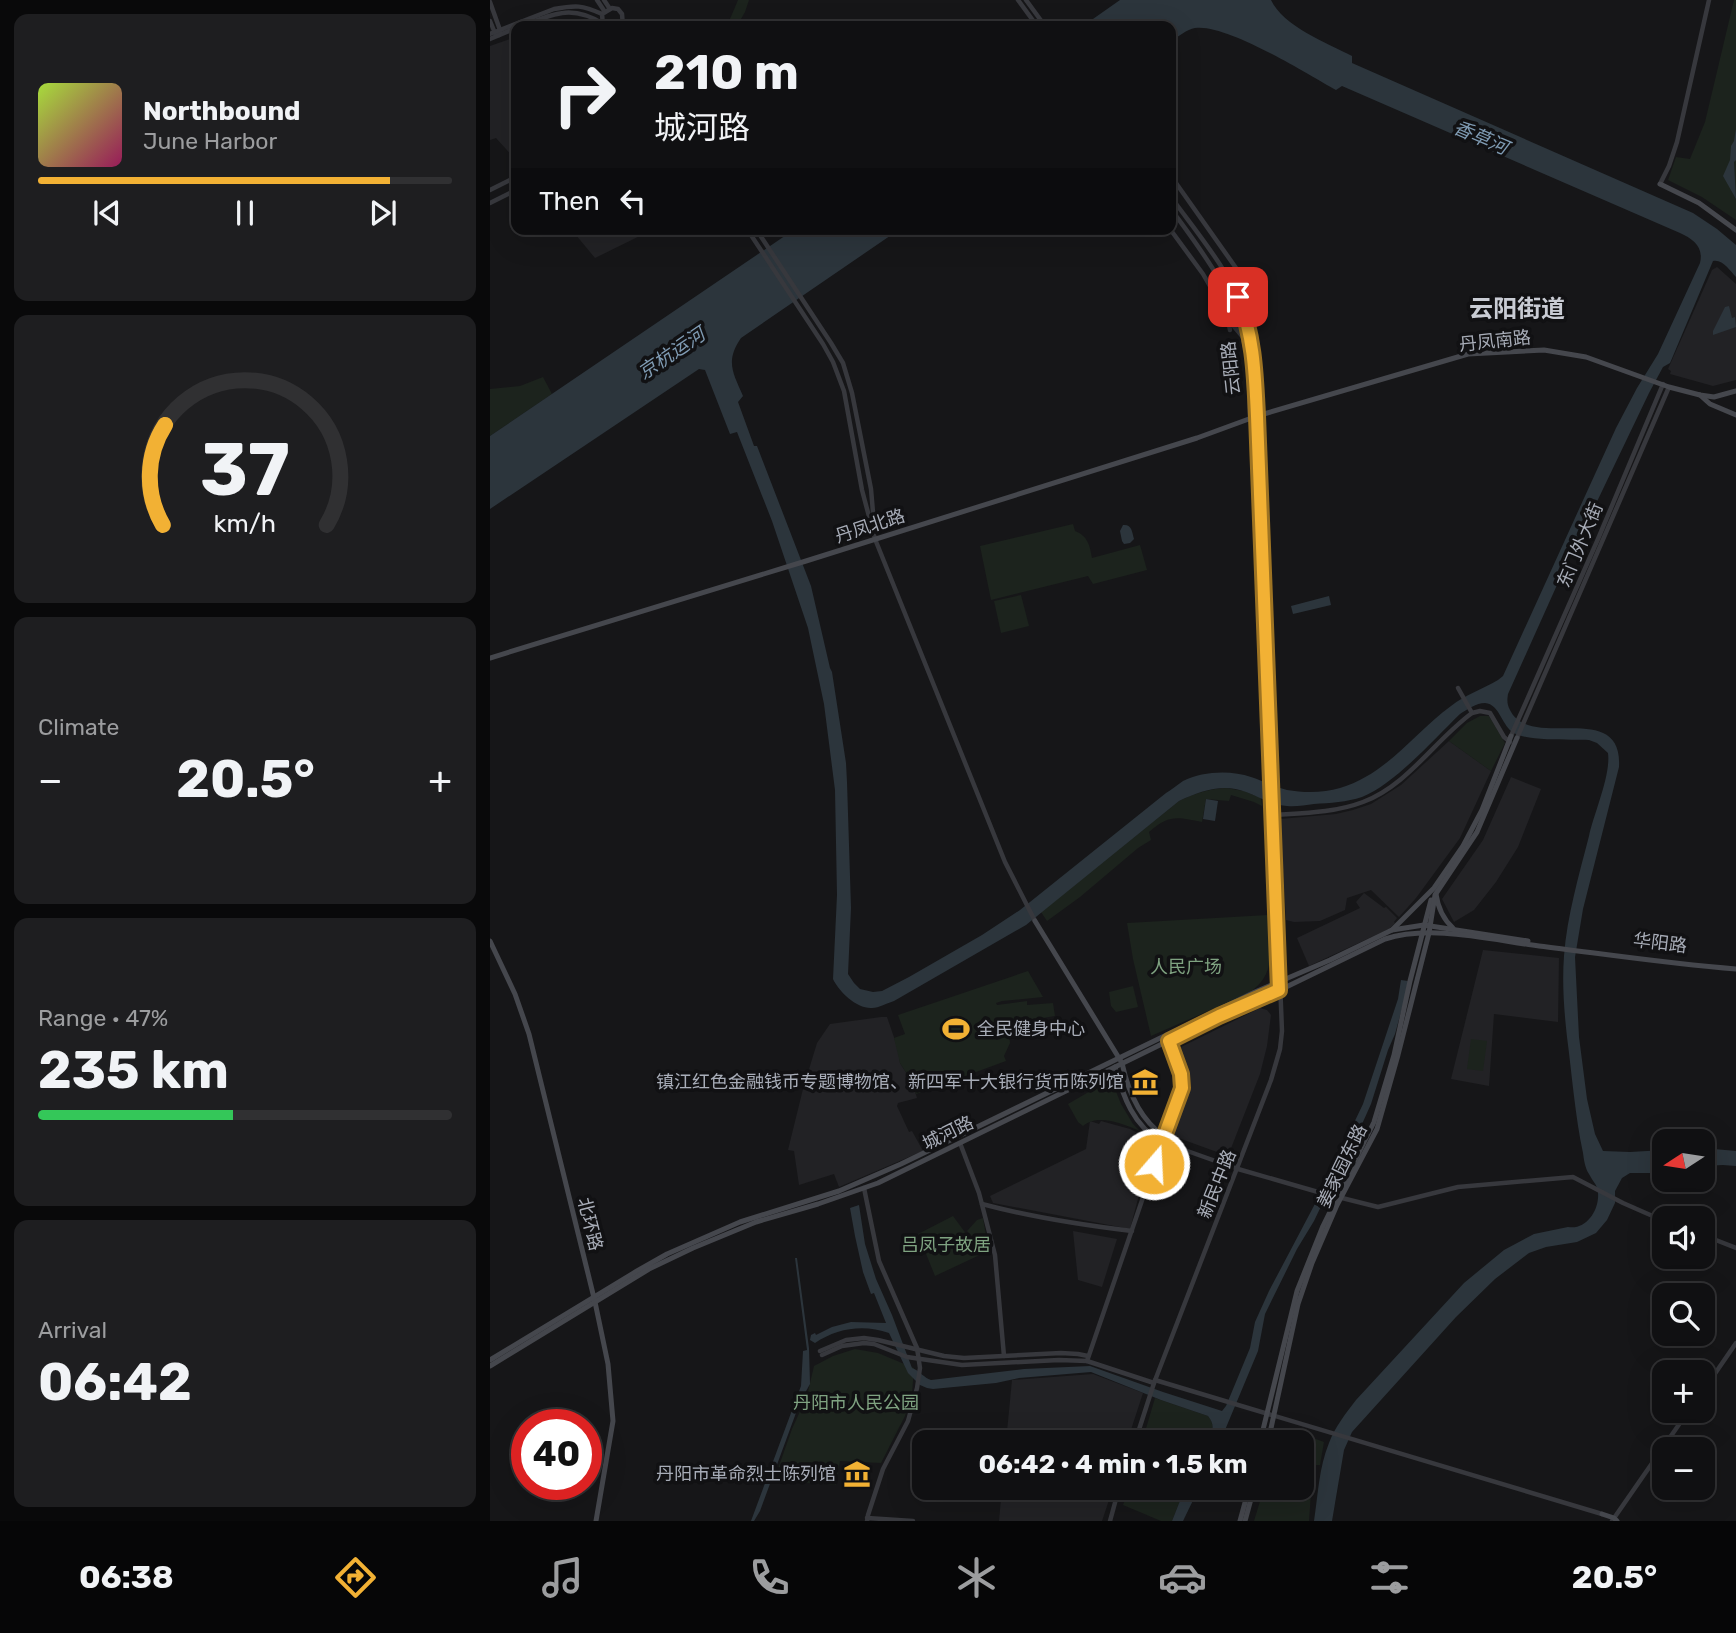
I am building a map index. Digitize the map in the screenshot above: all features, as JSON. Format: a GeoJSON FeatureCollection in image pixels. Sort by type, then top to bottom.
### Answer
{"type":"FeatureCollection","features":[{"type":"Feature","properties":{"kind":"main road"},"geometry":{"type":"LineString","coordinates":[[1660,184],[1699,203],[1736,230]]}},
{"type":"Feature","properties":{"kind":"main road","name":"丹凤南路"},"geometry":{"type":"LineString","coordinates":[[1257,416],[1468,355],[1544,350],[1586,357],[1662,385],[1700,395],[1714,397],[1736,391]]}},
{"type":"Feature","properties":{"kind":"main road"},"geometry":{"type":"LineString","coordinates":[[1700,395],[1710,404],[1736,415]]}},
{"type":"Feature","properties":{"kind":"main road","name":"丹凤北路"},"geometry":{"type":"LineString","coordinates":[[490,658],[785,568],[1197,438],[1257,416]]}},
{"type":"Feature","properties":{"kind":"main road"},"geometry":{"type":"LineString","coordinates":[[1426,929],[1435,891],[1477,832],[1513,740]]}},
{"type":"Feature","properties":{"kind":"main road"},"geometry":{"type":"LineString","coordinates":[[1435,891],[1446,922],[1456,930]]}},
{"type":"Feature","properties":{"kind":"main road","name":"城河路"},"geometry":{"type":"LineString","coordinates":[[490,1366],[667,1254],[740,1222],[839,1191],[943,1145],[1392,930],[1435,891]]}},
{"type":"Feature","properties":{"kind":"main road"},"geometry":{"type":"LineString","coordinates":[[1035,921],[1121,1060],[1128,1088],[1135,1102],[1163,1139]]}},
{"type":"Feature","properties":{"kind":"main road"},"geometry":{"type":"LineString","coordinates":[[1426,929],[1456,930],[1558,947]]}},
{"type":"Feature","properties":{"kind":"main road"},"geometry":{"type":"LineString","coordinates":[[1426,929],[1558,947]]}},
{"type":"Feature","properties":{"kind":"main road","name":"城河路"},"geometry":{"type":"LineString","coordinates":[[1392,930],[1426,929]]}},
{"type":"Feature","properties":{"kind":"main road","name":"城河路"},"geometry":{"type":"LineString","coordinates":[[490,1360],[649,1269],[693,1248],[756,1222],[878,1183],[1115,1067],[1121,1060],[1169,1041],[1385,939],[1426,929]]}},
{"type":"Feature","properties":{"kind":"main road","name":"姜家园东路"},"geometry":{"type":"LineString","coordinates":[[1264,1430],[1297,1291],[1336,1197],[1377,1129],[1398,1055],[1426,929]]}},
{"type":"Feature","properties":{"kind":"main road","name":"北环路"},"geometry":{"type":"LineString","coordinates":[[490,941],[515,994],[529,1034],[608,1364],[613,1422],[596,1521]]}},
{"type":"Feature","properties":{"kind":"main road","name":"华阳路"},"geometry":{"type":"LineString","coordinates":[[1558,947],[1736,967]]}},
{"type":"Feature","properties":{"kind":"main road"},"geometry":{"type":"LineString","coordinates":[[1115,1067],[1125,1100],[1138,1120],[1153,1137],[1163,1139]]}},
{"type":"Feature","properties":{"kind":"main road","name":"姜家园东路"},"geometry":{"type":"LineString","coordinates":[[1271,1430],[1298,1304],[1336,1197]]}},
{"type":"Feature","properties":{"kind":"main road"},"geometry":{"type":"LineString","coordinates":[[1242,1521],[1246,1500]]}},
{"type":"Feature","properties":{"kind":"main road"},"geometry":{"type":"LineString","coordinates":[[1242,1521],[1250,1500]]}},
{"type":"Feature","properties":{"kind":"main road"},"geometry":{"type":"LineString","coordinates":[[1602,1514],[1614,1520]]}},
{"type":"Feature","properties":{"kind":"main road"},"geometry":{"type":"LineString","coordinates":[[1602,1514],[1607,1521]]}},
{"type":"Feature","properties":{"kind":"street"},"geometry":{"type":"LineString","coordinates":[[597,0],[605,12]]}},
{"type":"Feature","properties":{"kind":"street"},"geometry":{"type":"LineString","coordinates":[[604,0],[604,21]]}},
{"type":"Feature","properties":{"kind":"street"},"geometry":{"type":"LineString","coordinates":[[1018,0],[1033,21]]}},
{"type":"Feature","properties":{"kind":"street"},"geometry":{"type":"LineString","coordinates":[[1026,0],[1041,21]]}},
{"type":"Feature","properties":{"kind":"street"},"geometry":{"type":"LineString","coordinates":[[1660,184],[1677,142],[1709,0]]}},
{"type":"Feature","properties":{"kind":"street"},"geometry":{"type":"LineString","coordinates":[[490,2],[495,34]]}},
{"type":"Feature","properties":{"kind":"street"},"geometry":{"type":"LineString","coordinates":[[526,21],[554,9],[583,6],[605,12],[618,9],[623,21]]}},
{"type":"Feature","properties":{"kind":"street"},"geometry":{"type":"LineString","coordinates":[[537,21],[563,12],[582,14],[598,21]]}},
{"type":"Feature","properties":{"kind":"street"},"geometry":{"type":"LineString","coordinates":[[490,21],[495,34]]}},
{"type":"Feature","properties":{"kind":"street"},"geometry":{"type":"LineString","coordinates":[[490,190],[511,180]]}},
{"type":"Feature","properties":{"kind":"street"},"geometry":{"type":"LineString","coordinates":[[1176,183],[1236,268],[1248,292]]}},
{"type":"Feature","properties":{"kind":"street"},"geometry":{"type":"LineString","coordinates":[[490,203],[511,192]]}},
{"type":"Feature","properties":{"kind":"street","name":"云阳路"},"geometry":{"type":"LineString","coordinates":[[1176,204],[1220,264],[1238,297],[1250,330],[1257,416],[1272,779]]}},
{"type":"Feature","properties":{"kind":"street","name":"云阳路"},"geometry":{"type":"LineString","coordinates":[[1176,216],[1219,276],[1239,322],[1246,349],[1250,419]]}},
{"type":"Feature","properties":{"kind":"street"},"geometry":{"type":"LineString","coordinates":[[751,235],[833,362],[844,391],[862,489],[875,539],[1005,862],[1035,921]]}},
{"type":"Feature","properties":{"kind":"street"},"geometry":{"type":"LineString","coordinates":[[760,235],[843,363],[852,393],[871,489],[875,539]]}},
{"type":"Feature","properties":{"kind":"street"},"geometry":{"type":"LineString","coordinates":[[1174,235],[1203,274],[1231,323],[1243,337]]}},
{"type":"Feature","properties":{"kind":"street"},"geometry":{"type":"LineString","coordinates":[[1227,291],[1230,330]]}},
{"type":"Feature","properties":{"kind":"street","name":"东门外大街"},"geometry":{"type":"LineString","coordinates":[[1513,740],[1662,385]]}},
{"type":"Feature","properties":{"kind":"street"},"geometry":{"type":"LineString","coordinates":[[1458,688],[1472,712]]}},
{"type":"Feature","properties":{"kind":"street"},"geometry":{"type":"LineString","coordinates":[[1272,812],[1331,810],[1366,801],[1405,775],[1472,712],[1490,713],[1504,737],[1513,740]]}},
{"type":"Feature","properties":{"kind":"street","name":"新民中路"},"geometry":{"type":"LineString","coordinates":[[1139,1430],[1154,1382],[1238,1169],[1280,1049],[1282,1031],[1272,779]]}},
{"type":"Feature","properties":{"kind":"street"},"geometry":{"type":"LineString","coordinates":[[1088,1359],[1182,1088],[1181,1074],[1169,1041]]}},
{"type":"Feature","properties":{"kind":"street"},"geometry":{"type":"LineString","coordinates":[[1163,1139],[1238,1169],[1378,1207],[1458,1187],[1573,1177],[1652,1216]]}},
{"type":"Feature","properties":{"kind":"street"},"geometry":{"type":"LineString","coordinates":[[960,1143],[982,1204],[995,1255],[1005,1360]]}},
{"type":"Feature","properties":{"kind":"street"},"geometry":{"type":"LineString","coordinates":[[864,1188],[879,1261],[905,1318],[917,1350],[920,1368],[908,1421],[883,1469],[867,1520],[913,1521]]}},
{"type":"Feature","properties":{"kind":"street"},"geometry":{"type":"LineString","coordinates":[[982,1204],[1054,1220],[1132,1231]]}},
{"type":"Feature","properties":{"kind":"street"},"geometry":{"type":"LineString","coordinates":[[1715,1240],[1736,1248]]}},
{"type":"Feature","properties":{"kind":"street"},"geometry":{"type":"LineString","coordinates":[[1005,1360],[961,1365],[909,1357],[874,1344],[853,1344],[821,1353],[836,1343],[864,1338],[964,1358],[1088,1359],[1154,1382],[1223,1400],[1602,1514]]}},
{"type":"Feature","properties":{"kind":"street"},"geometry":{"type":"LineString","coordinates":[[1715,1374],[1736,1343]]}},
{"type":"Feature","properties":{"kind":"street"},"geometry":{"type":"LineString","coordinates":[[1614,1520],[1680,1423]]}},
{"type":"Feature","properties":{"kind":"street"},"geometry":{"type":"LineString","coordinates":[[1110,1521],[1116,1500]]}},
{"type":"Feature","properties":{"kind":"shaded area"},"geometry":{"type":"Polygon","coordinates":[[[511,39],[511,154],[496,138],[490,140],[490,46],[511,39]]]}},
{"type":"Feature","properties":{"kind":"shaded area"},"geometry":{"type":"Polygon","coordinates":[[[576,235],[642,235],[595,258],[576,235]]]}},
{"type":"Feature","properties":{"kind":"shaded area"},"geometry":{"type":"Polygon","coordinates":[[[1717,267],[1736,284],[1736,380],[1713,386],[1670,374],[1668,369],[1712,270],[1717,267]]]}},
{"type":"Feature","properties":{"kind":"shaded area"},"geometry":{"type":"Polygon","coordinates":[[[1449,741],[1491,771],[1460,838],[1399,917],[1371,890],[1347,898],[1345,910],[1320,921],[1286,920],[1280,819],[1336,814],[1371,804],[1401,785],[1449,741]]]}},
{"type":"Feature","properties":{"kind":"shaded area"},"geometry":{"type":"Polygon","coordinates":[[[1511,777],[1541,789],[1518,847],[1496,882],[1474,910],[1454,922],[1442,899],[1483,840],[1511,777]]]}},
{"type":"Feature","properties":{"kind":"shaded area"},"geometry":{"type":"Polygon","coordinates":[[[1364,893],[1386,907],[1397,918],[1395,923],[1389,929],[1309,966],[1297,938],[1360,908],[1356,902],[1364,893]]]}},
{"type":"Feature","properties":{"kind":"shaded area"},"geometry":{"type":"Polygon","coordinates":[[[1483,950],[1559,958],[1558,1022],[1494,1014],[1489,1086],[1451,1079],[1483,950]]]}},
{"type":"Feature","properties":{"kind":"shaded area"},"geometry":{"type":"Polygon","coordinates":[[[1260,1008],[1271,1015],[1267,1046],[1260,1074],[1228,1156],[1173,1136],[1185,1080],[1179,1048],[1260,1008]]]}},
{"type":"Feature","properties":{"kind":"shaded area"},"geometry":{"type":"Polygon","coordinates":[[[887,1017],[900,1063],[912,1082],[917,1098],[898,1103],[897,1106],[909,1132],[912,1131],[923,1151],[839,1187],[834,1174],[799,1185],[794,1151],[788,1150],[817,1043],[830,1024],[887,1017]]]}},
{"type":"Feature","properties":{"kind":"shaded area"},"geometry":{"type":"Polygon","coordinates":[[[1090,1121],[1099,1124],[1101,1121],[1130,1129],[1140,1134],[1148,1143],[1150,1153],[1130,1229],[993,1203],[990,1196],[1086,1149],[1090,1121]]]}},
{"type":"Feature","properties":{"kind":"shaded area"},"geometry":{"type":"Polygon","coordinates":[[[1073,1231],[1117,1239],[1102,1287],[1078,1280],[1073,1231]]]}},
{"type":"Feature","properties":{"kind":"shaded area"},"geometry":{"type":"Polygon","coordinates":[[[1093,1374],[1143,1393],[1131,1430],[1007,1430],[1012,1380],[1093,1374]]]}},
{"type":"Feature","properties":{"kind":"shaded area"},"geometry":{"type":"Polygon","coordinates":[[[1001,1500],[1109,1500],[1102,1521],[999,1521],[1001,1500]]]}},
{"type":"Feature","properties":{"kind":"green space"},"geometry":{"type":"Polygon","coordinates":[[[738,0],[749,0],[740,21],[729,21],[738,0]]]}},
{"type":"Feature","properties":{"kind":"green space"},"geometry":{"type":"Polygon","coordinates":[[[1734,0],[1736,220],[1702,197],[1668,180],[1676,157],[1690,159],[1705,122],[1734,0]]]}},
{"type":"Feature","properties":{"kind":"green space"},"geometry":{"type":"Polygon","coordinates":[[[543,377],[552,394],[490,436],[490,389],[520,386],[543,377]]]}},
{"type":"Feature","properties":{"kind":"green space"},"geometry":{"type":"Polygon","coordinates":[[[1073,524],[1075,531],[1088,542],[1092,558],[1140,545],[1147,570],[1093,584],[1088,576],[991,600],[980,546],[1073,524]]]}},
{"type":"Feature","properties":{"kind":"green space"},"geometry":{"type":"Polygon","coordinates":[[[1021,595],[1029,626],[1001,633],[994,601],[1021,595]]]}},
{"type":"Feature","properties":{"kind":"green space"},"geometry":{"type":"Polygon","coordinates":[[[1480,716],[1489,716],[1505,743],[1491,771],[1449,741],[1467,723],[1480,716]]]}},
{"type":"Feature","properties":{"kind":"green space"},"geometry":{"type":"Polygon","coordinates":[[[1226,788],[1261,798],[1262,806],[1231,795],[1229,801],[1206,799],[1202,822],[1174,818],[1162,822],[1149,832],[1151,840],[1047,921],[1041,912],[1179,801],[1202,792],[1226,788]]]}},
{"type":"Feature","properties":{"kind":"green space","name":"人民广场"},"geometry":{"type":"Polygon","coordinates":[[[1268,915],[1270,959],[1264,978],[1257,986],[1247,994],[1151,1036],[1127,923],[1268,915]]]}},
{"type":"Feature","properties":{"kind":"green space","name":"全民健身中心"},"geometry":{"type":"Polygon","coordinates":[[[1028,971],[1043,997],[1002,1001],[996,1003],[997,1005],[1027,1001],[1027,1005],[1053,1003],[1055,1016],[1025,1026],[1025,1030],[1009,1033],[1010,1043],[1004,1056],[1006,1061],[916,1094],[900,1063],[894,1038],[905,1034],[898,1015],[1028,971]]]}},
{"type":"Feature","properties":{"kind":"green space"},"geometry":{"type":"Polygon","coordinates":[[[1133,986],[1138,1007],[1116,1012],[1111,1006],[1109,992],[1133,986]]]}},
{"type":"Feature","properties":{"kind":"green space"},"geometry":{"type":"Polygon","coordinates":[[[1471,1039],[1487,1041],[1483,1071],[1467,1069],[1471,1039]]]}},
{"type":"Feature","properties":{"kind":"green space"},"geometry":{"type":"Polygon","coordinates":[[[1111,1079],[1121,1104],[1140,1131],[1111,1121],[1096,1120],[1083,1126],[1078,1122],[1068,1104],[1111,1079]]]}},
{"type":"Feature","properties":{"kind":"green space","name":"吕凤子故居"},"geometry":{"type":"Polygon","coordinates":[[[953,1216],[984,1253],[935,1276],[918,1234],[953,1216]]]}},
{"type":"Feature","properties":{"kind":"green space"},"geometry":{"type":"Polygon","coordinates":[[[983,1218],[989,1253],[967,1231],[977,1220],[983,1218]]]}},
{"type":"Feature","properties":{"kind":"green space","name":"丹阳市人民公园"},"geometry":{"type":"Polygon","coordinates":[[[855,1349],[878,1353],[914,1368],[912,1394],[905,1416],[881,1463],[840,1461],[836,1485],[774,1480],[807,1396],[814,1366],[855,1349]]]}},
{"type":"Feature","properties":{"kind":"green space"},"geometry":{"type":"Polygon","coordinates":[[[1155,1398],[1208,1416],[1213,1426],[1212,1430],[1146,1430],[1155,1398]]]}},
{"type":"Feature","properties":{"kind":"green space"},"geometry":{"type":"Polygon","coordinates":[[[1314,1438],[1324,1442],[1320,1465],[1314,1465],[1314,1438]]]}},
{"type":"Feature","properties":{"kind":"green space"},"geometry":{"type":"Polygon","coordinates":[[[1125,1500],[1180,1500],[1172,1521],[1161,1521],[1123,1505],[1125,1500]]]}},
{"type":"Feature","properties":{"kind":"green space"},"geometry":{"type":"Polygon","coordinates":[[[1260,1500],[1310,1500],[1309,1521],[1254,1521],[1260,1500]]]}},
{"type":"Feature","properties":{"kind":"water"},"geometry":{"type":"Polygon","coordinates":[[[1120,0],[1271,0],[1295,26],[1352,56],[1352,63],[1693,213],[1736,245],[1736,277],[1723,264],[1713,261],[1670,363],[1663,367],[1649,393],[1557,585],[1507,699],[1510,710],[1521,722],[1536,727],[1592,730],[1606,735],[1616,746],[1619,767],[1583,909],[1575,957],[1579,1037],[1587,1099],[1595,1134],[1603,1151],[1652,1151],[1652,1173],[1630,1173],[1622,1178],[1615,1191],[1615,1203],[1607,1220],[1596,1233],[1577,1242],[1529,1253],[1495,1279],[1456,1317],[1352,1432],[1344,1450],[1332,1521],[1314,1521],[1321,1471],[1331,1437],[1356,1400],[1464,1283],[1504,1250],[1534,1234],[1580,1226],[1589,1219],[1595,1209],[1598,1190],[1586,1167],[1576,1110],[1565,1017],[1563,966],[1577,881],[1605,783],[1608,753],[1589,740],[1521,736],[1510,730],[1494,707],[1482,703],[1460,714],[1401,772],[1362,797],[1290,806],[1237,789],[1220,788],[1196,794],[1179,801],[1026,925],[894,1001],[866,1008],[849,999],[833,979],[837,895],[835,790],[824,704],[808,628],[772,521],[737,432],[730,434],[705,370],[699,369],[490,509],[490,436],[786,235],[891,235],[741,338],[732,360],[734,374],[743,396],[738,402],[811,586],[832,672],[846,763],[851,908],[848,974],[854,983],[860,989],[882,991],[982,935],[1020,910],[1183,781],[1208,773],[1226,773],[1243,775],[1282,789],[1321,792],[1357,782],[1372,773],[1451,706],[1503,676],[1616,428],[1658,354],[1700,263],[1699,248],[1680,233],[1342,86],[1336,90],[1246,41],[1226,33],[1195,28],[1176,38],[1176,21],[1090,21],[1120,0]]]}},
{"type":"Feature","properties":{"kind":"water"},"geometry":{"type":"Polygon","coordinates":[[[1736,129],[1736,199],[1723,176],[1730,160],[1736,129]]]}},
{"type":"Feature","properties":{"kind":"water"},"geometry":{"type":"Polygon","coordinates":[[[1729,306],[1732,318],[1735,317],[1736,327],[1713,335],[1725,307],[1729,306]]]}},
{"type":"Feature","properties":{"kind":"water"},"geometry":{"type":"Polygon","coordinates":[[[1123,525],[1130,527],[1132,531],[1134,539],[1130,543],[1124,544],[1122,541],[1120,531],[1123,525]]]}},
{"type":"Feature","properties":{"kind":"water"},"geometry":{"type":"Polygon","coordinates":[[[1329,596],[1331,605],[1293,614],[1291,606],[1329,596]]]}},
{"type":"Feature","properties":{"kind":"water"},"geometry":{"type":"Polygon","coordinates":[[[1206,799],[1218,801],[1215,821],[1203,819],[1206,799]]]}},
{"type":"Feature","properties":{"kind":"water"},"geometry":{"type":"Polygon","coordinates":[[[1401,980],[1408,981],[1395,1034],[1371,1104],[1350,1151],[1265,1314],[1258,1351],[1225,1430],[1212,1430],[1208,1416],[1091,1372],[933,1389],[920,1385],[908,1373],[889,1333],[860,1328],[832,1334],[815,1343],[810,1340],[815,1333],[816,1335],[851,1322],[886,1323],[863,1272],[850,1208],[859,1205],[865,1244],[876,1279],[912,1368],[929,1379],[1024,1369],[1090,1366],[1222,1411],[1250,1348],[1255,1322],[1269,1291],[1363,1104],[1398,999],[1401,980]]]}},
{"type":"Feature","properties":{"kind":"water"},"geometry":{"type":"Polygon","coordinates":[[[1715,1149],[1736,1151],[1736,1166],[1715,1165],[1715,1149]]]}},
{"type":"Feature","properties":{"kind":"water"},"geometry":{"type":"Polygon","coordinates":[[[795,1258],[809,1348],[810,1384],[800,1402],[760,1511],[754,1521],[751,1521],[801,1386],[803,1351],[807,1350],[795,1258]]]}},
{"type":"Feature","properties":{"kind":"water"},"geometry":{"type":"Polygon","coordinates":[[[1180,1500],[1193,1500],[1183,1521],[1172,1521],[1180,1500]]]}},
{"type":"Feature","properties":{"kind":"place","name":"全民健身中心"},"geometry":{"type":"Point","coordinates":[956,1029]}},
{"type":"Feature","properties":{"kind":"place","name":"镇江红色金融钱币专题博物馆、新四军十大银行货币陈列馆"},"geometry":{"type":"Point","coordinates":[1145,1082]}},
{"type":"Feature","properties":{"kind":"place","name":"丹阳市革命烈士陈列馆"},"geometry":{"type":"Point","coordinates":[857,1474]}},
{"type":"Feature","properties":{"kind":"district","name":"云阳街道"},"geometry":{"type":"Point","coordinates":[1517,309]}},
{"type":"Feature","properties":{"kind":"route"},"geometry":{"type":"LineString","coordinates":[[1154,1164],[1182,1088],[1181,1074],[1169,1041],[1279,990],[1280,982],[1254,358],[1250,330],[1238,297]]}},
{"type":"Feature","properties":{"kind":"water label","name":"香草河"},"geometry":{"type":"Point","coordinates":[1481,137]}},
{"type":"Feature","properties":{"kind":"water label","name":"京杭运河"},"geometry":{"type":"Point","coordinates":[671,353]}}]}
